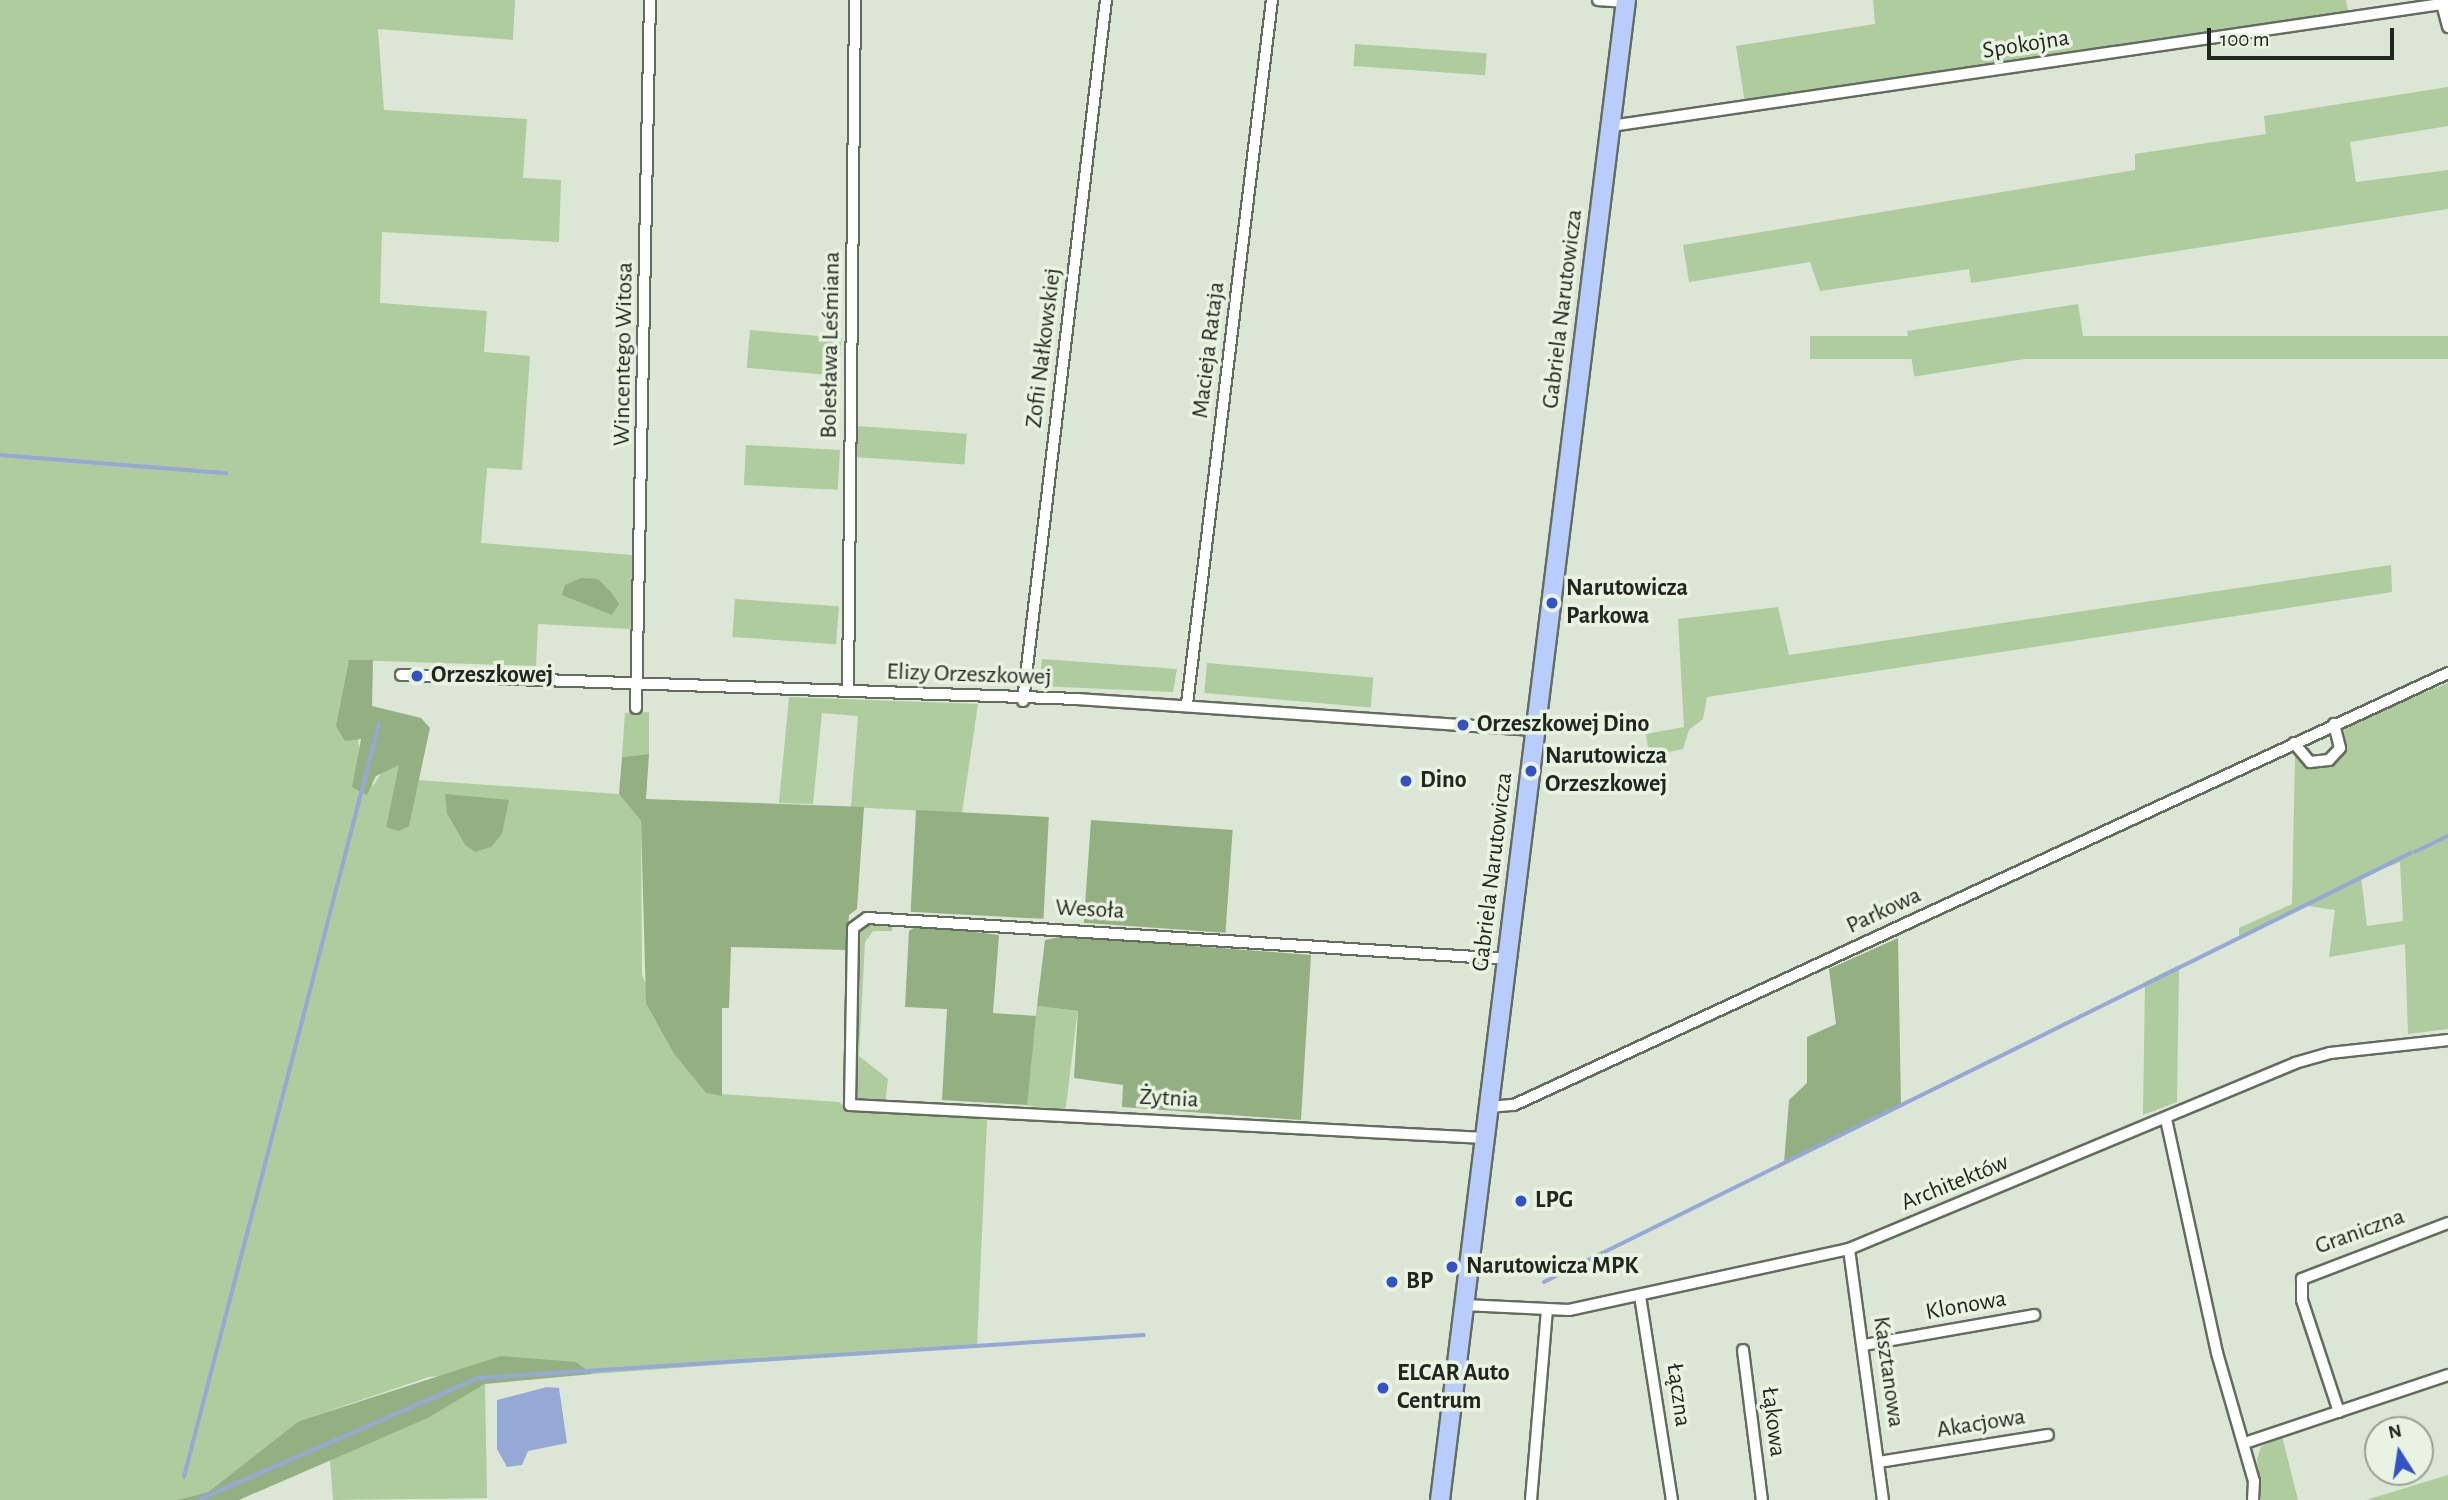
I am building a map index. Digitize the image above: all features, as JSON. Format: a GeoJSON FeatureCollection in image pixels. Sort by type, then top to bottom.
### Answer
{"type":"FeatureCollection","features":[{"type":"Feature","properties":{"kind":"main road","name":"Gabriela Narutowicza"},"geometry":{"type":"LineString","coordinates":[[1440,1500],[1626,1]]}},
{"type":"Feature","properties":{"kind":"street","name":"Wincentego Witosa"},"geometry":{"type":"LineString","coordinates":[[636,708],[650,0]]}},
{"type":"Feature","properties":{"kind":"street","name":"Bolesława Leśmiana"},"geometry":{"type":"LineString","coordinates":[[848,691],[855,0]]}},
{"type":"Feature","properties":{"kind":"street","name":"Zofii Nałkowskiej"},"geometry":{"type":"LineString","coordinates":[[1023,701],[1106,0]]}},
{"type":"Feature","properties":{"kind":"street","name":"Macieja Rataja"},"geometry":{"type":"LineString","coordinates":[[1186,704],[1272,0]]}},
{"type":"Feature","properties":{"kind":"street"},"geometry":{"type":"LineString","coordinates":[[1598,0],[1626,1]]}},
{"type":"Feature","properties":{"kind":"street"},"geometry":{"type":"LineString","coordinates":[[2445,4],[2448,27]]}},
{"type":"Feature","properties":{"kind":"street","name":"Spokojna"},"geometry":{"type":"LineString","coordinates":[[1611,126],[2445,4]]}},
{"type":"Feature","properties":{"kind":"street","name":"Parkowa"},"geometry":{"type":"LineString","coordinates":[[1489,1107],[1514,1105],[2448,673]]}},
{"type":"Feature","properties":{"kind":"street","name":"Elizy Orzeszkowej"},"geometry":{"type":"LineString","coordinates":[[401,675],[848,691],[1023,701],[1186,704],[1536,730]]}},
{"type":"Feature","properties":{"kind":"street"},"geometry":{"type":"LineString","coordinates":[[2294,743],[2310,762],[2329,760],[2340,748],[2334,724]]}},
{"type":"Feature","properties":{"kind":"street","name":"Wesoła"},"geometry":{"type":"LineString","coordinates":[[850,1105],[853,928],[867,918],[1506,959]]}},
{"type":"Feature","properties":{"kind":"street","name":"Architektów"},"geometry":{"type":"LineString","coordinates":[[1464,1305],[1548,1310],[1640,1296],[1849,1249],[2330,1053],[2448,1040]]}},
{"type":"Feature","properties":{"kind":"street","name":"Żytnia"},"geometry":{"type":"LineString","coordinates":[[850,1105],[1485,1138]]}},
{"type":"Feature","properties":{"kind":"street"},"geometry":{"type":"LineString","coordinates":[[2166,1119],[2217,1353],[2245,1443],[2253,1500]]}},
{"type":"Feature","properties":{"kind":"street","name":"Graniczna"},"geometry":{"type":"LineString","coordinates":[[2339,1412],[2302,1300],[2302,1279],[2448,1223]]}},
{"type":"Feature","properties":{"kind":"street","name":"Kasztanowa"},"geometry":{"type":"LineString","coordinates":[[1849,1249],[1883,1500]]}},
{"type":"Feature","properties":{"kind":"street","name":"Łączna"},"geometry":{"type":"LineString","coordinates":[[1640,1296],[1672,1500]]}},
{"type":"Feature","properties":{"kind":"street"},"geometry":{"type":"LineString","coordinates":[[1531,1500],[1548,1310]]}},
{"type":"Feature","properties":{"kind":"street","name":"Klonowa"},"geometry":{"type":"LineString","coordinates":[[1864,1345],[2034,1315]]}},
{"type":"Feature","properties":{"kind":"street","name":"Łąkowa"},"geometry":{"type":"LineString","coordinates":[[1743,1350],[1762,1500]]}},
{"type":"Feature","properties":{"kind":"street"},"geometry":{"type":"LineString","coordinates":[[2245,1443],[2448,1375]]}},
{"type":"Feature","properties":{"kind":"street","name":"Akacjowa"},"geometry":{"type":"LineString","coordinates":[[1879,1462],[2048,1435]]}},
{"type":"Feature","properties":{"kind":"green space"},"geometry":{"type":"Polygon","coordinates":[[[0,0],[515,0],[513,40],[378,29],[384,110],[527,119],[523,178],[561,180],[559,242],[382,232],[380,303],[487,311],[484,352],[530,356],[522,470],[487,468],[481,543],[632,555],[632,629],[538,624],[536,666],[349,660],[360,757],[373,786],[383,770],[400,764],[386,827],[413,799],[417,780],[619,794],[641,821],[642,975],[674,1054],[706,1093],[839,1102],[853,1113],[957,1113],[987,1120],[977,1346],[593,1374],[576,1362],[429,1377],[299,1421],[208,1492],[177,1500],[0,1500],[0,0]],[[508,800],[447,814],[465,845],[508,800]]]}},
{"type":"Feature","properties":{"kind":"green space"},"geometry":{"type":"Polygon","coordinates":[[[1873,0],[2346,0],[2348,11],[1745,103],[1736,46],[1875,24],[1873,0]]]}},
{"type":"Feature","properties":{"kind":"green space"},"geometry":{"type":"Polygon","coordinates":[[[1355,44],[1487,53],[1485,75],[1353,66],[1355,44]]]}},
{"type":"Feature","properties":{"kind":"green space"},"geometry":{"type":"Polygon","coordinates":[[[2448,87],[2448,126],[2350,142],[2356,182],[2448,170],[2448,209],[1971,283],[1969,269],[1820,291],[1810,262],[1689,282],[1683,245],[2135,170],[2135,154],[2266,134],[2264,116],[2448,87]]]}},
{"type":"Feature","properties":{"kind":"green space"},"geometry":{"type":"Polygon","coordinates":[[[2078,304],[2085,349],[1914,376],[1907,331],[2078,304]]]}},
{"type":"Feature","properties":{"kind":"green space"},"geometry":{"type":"Polygon","coordinates":[[[750,330],[842,338],[838,376],[747,368],[750,330]]]}},
{"type":"Feature","properties":{"kind":"green space"},"geometry":{"type":"Polygon","coordinates":[[[1810,336],[2448,336],[2448,359],[1810,359],[1810,336]]]}},
{"type":"Feature","properties":{"kind":"green space"},"geometry":{"type":"Polygon","coordinates":[[[857,426],[967,434],[965,465],[855,457],[857,426]]]}},
{"type":"Feature","properties":{"kind":"green space"},"geometry":{"type":"Polygon","coordinates":[[[746,445],[840,450],[838,490],[744,485],[746,445]]]}},
{"type":"Feature","properties":{"kind":"green space"},"geometry":{"type":"Polygon","coordinates":[[[2391,565],[2392,592],[1707,697],[1703,719],[1689,730],[1683,749],[1649,756],[1646,734],[1684,727],[1678,619],[1778,607],[1789,655],[2391,565]]]}},
{"type":"Feature","properties":{"kind":"green space"},"geometry":{"type":"Polygon","coordinates":[[[581,578],[598,579],[611,592],[619,604],[612,615],[562,595],[565,585],[581,578]]]}},
{"type":"Feature","properties":{"kind":"green space"},"geometry":{"type":"Polygon","coordinates":[[[735,599],[839,606],[836,644],[732,637],[735,599]]]}},
{"type":"Feature","properties":{"kind":"green space"},"geometry":{"type":"Polygon","coordinates":[[[1042,659],[1177,669],[1173,692],[1039,686],[1042,659]]]}},
{"type":"Feature","properties":{"kind":"green space"},"geometry":{"type":"Polygon","coordinates":[[[349,660],[373,660],[372,706],[421,718],[430,728],[409,826],[399,831],[386,827],[399,765],[376,776],[367,795],[352,787],[361,739],[345,741],[336,726],[349,660]]]}},
{"type":"Feature","properties":{"kind":"green space"},"geometry":{"type":"Polygon","coordinates":[[[1207,663],[1373,678],[1371,707],[1204,693],[1207,663]]]}},
{"type":"Feature","properties":{"kind":"green space"},"geometry":{"type":"Polygon","coordinates":[[[2448,683],[2448,1029],[2408,1034],[2405,944],[2329,957],[2335,910],[2308,906],[2239,939],[2239,928],[2292,904],[2295,755],[2313,767],[2334,762],[2345,749],[2344,726],[2448,683]],[[2400,862],[2361,877],[2367,926],[2403,921],[2400,862]]]}},
{"type":"Feature","properties":{"kind":"green space"},"geometry":{"type":"Polygon","coordinates":[[[789,697],[978,704],[962,813],[851,807],[858,716],[822,713],[813,804],[779,803],[789,697]]]}},
{"type":"Feature","properties":{"kind":"green space"},"geometry":{"type":"Polygon","coordinates":[[[649,712],[649,754],[622,757],[625,713],[649,712]]]}},
{"type":"Feature","properties":{"kind":"green space"},"geometry":{"type":"Polygon","coordinates":[[[649,754],[646,799],[864,807],[857,909],[849,915],[846,950],[731,947],[729,1008],[722,1008],[722,1096],[706,1093],[674,1054],[646,1003],[641,821],[619,794],[622,757],[649,754]]]}},
{"type":"Feature","properties":{"kind":"green space"},"geometry":{"type":"Polygon","coordinates":[[[445,794],[509,800],[502,834],[491,847],[475,852],[465,845],[447,814],[445,794]]]}},
{"type":"Feature","properties":{"kind":"green space"},"geometry":{"type":"Polygon","coordinates":[[[916,810],[1049,817],[1043,919],[911,912],[916,810]]]}},
{"type":"Feature","properties":{"kind":"green space"},"geometry":{"type":"Polygon","coordinates":[[[1091,820],[1233,830],[1225,933],[1084,923],[1091,820]]]}},
{"type":"Feature","properties":{"kind":"green space"},"geometry":{"type":"Polygon","coordinates":[[[867,923],[893,924],[892,931],[873,931],[865,942],[859,1056],[888,1079],[885,1104],[857,1101],[852,1090],[859,934],[867,923]]]}},
{"type":"Feature","properties":{"kind":"green space"},"geometry":{"type":"Polygon","coordinates":[[[918,925],[999,935],[993,1013],[1036,1016],[1027,1105],[942,1100],[947,1009],[905,1007],[909,931],[918,925]]]}},
{"type":"Feature","properties":{"kind":"green space"},"geometry":{"type":"Polygon","coordinates":[[[1064,936],[1311,955],[1301,1120],[1122,1107],[1123,1085],[1074,1078],[1078,1011],[1037,1006],[1045,940],[1064,936]]]}},
{"type":"Feature","properties":{"kind":"green space"},"geometry":{"type":"Polygon","coordinates":[[[1898,938],[1901,1105],[1784,1163],[1789,1100],[1807,1083],[1807,1037],[1836,1024],[1829,969],[1898,938]]]}},
{"type":"Feature","properties":{"kind":"green space"},"geometry":{"type":"Polygon","coordinates":[[[2179,965],[2177,1102],[2143,1115],[2145,982],[2179,965]]]}},
{"type":"Feature","properties":{"kind":"green space"},"geometry":{"type":"Polygon","coordinates":[[[1037,1006],[1078,1011],[1066,1110],[1025,1105],[1037,1006]]]}},
{"type":"Feature","properties":{"kind":"green space"},"geometry":{"type":"Polygon","coordinates":[[[501,1356],[576,1362],[593,1374],[485,1384],[428,1418],[239,1500],[177,1500],[208,1492],[299,1421],[501,1356]]]}},
{"type":"Feature","properties":{"kind":"green space"},"geometry":{"type":"Polygon","coordinates":[[[485,1384],[487,1498],[333,1500],[330,1460],[428,1418],[485,1384]]]}},
{"type":"Feature","properties":{"kind":"green space"},"geometry":{"type":"Polygon","coordinates":[[[2282,1436],[2298,1500],[2261,1500],[2257,1459],[2261,1447],[2282,1436]]]}},
{"type":"Feature","properties":{"kind":"green space"},"geometry":{"type":"Polygon","coordinates":[[[2448,1475],[2448,1500],[2366,1500],[2412,1486],[2434,1486],[2434,1479],[2448,1475]]]}},
{"type":"Feature","properties":{"kind":"water"},"geometry":{"type":"Polygon","coordinates":[[[547,1387],[559,1388],[567,1443],[528,1451],[522,1465],[507,1467],[497,1449],[497,1400],[547,1387]]]}},
{"type":"Feature","properties":{"kind":"waterway"},"geometry":{"type":"LineString","coordinates":[[0,455],[226,473]]}},
{"type":"Feature","properties":{"kind":"waterway"},"geometry":{"type":"LineString","coordinates":[[184,1477],[379,724]]}},
{"type":"Feature","properties":{"kind":"waterway"},"geometry":{"type":"LineString","coordinates":[[2415,852],[2448,836]]}},
{"type":"Feature","properties":{"kind":"waterway"},"geometry":{"type":"LineString","coordinates":[[1544,1282],[2411,853]]}},
{"type":"Feature","properties":{"kind":"waterway"},"geometry":{"type":"LineString","coordinates":[[198,1500],[478,1378],[1144,1335]]}},
{"type":"Feature","properties":{"kind":"place","name":"Narutowicza Parkowa"},"geometry":{"type":"Point","coordinates":[1552,603]}},
{"type":"Feature","properties":{"kind":"place","name":"Orzeszkowej"},"geometry":{"type":"Point","coordinates":[417,676]}},
{"type":"Feature","properties":{"kind":"place","name":"Orzeszkowej Dino"},"geometry":{"type":"Point","coordinates":[1463,725]}},
{"type":"Feature","properties":{"kind":"place","name":"Narutowicza Orzeszkowej"},"geometry":{"type":"Point","coordinates":[1531,771]}},
{"type":"Feature","properties":{"kind":"place","name":"Dino"},"geometry":{"type":"Point","coordinates":[1406,781]}},
{"type":"Feature","properties":{"kind":"place","name":"LPG"},"geometry":{"type":"Point","coordinates":[1521,1201]}},
{"type":"Feature","properties":{"kind":"place","name":"Narutowicza MPK"},"geometry":{"type":"Point","coordinates":[1452,1267]}},
{"type":"Feature","properties":{"kind":"place","name":"BP"},"geometry":{"type":"Point","coordinates":[1392,1282]}},
{"type":"Feature","properties":{"kind":"place","name":"ELCAR Auto Centrum"},"geometry":{"type":"Point","coordinates":[1383,1388]}}]}
